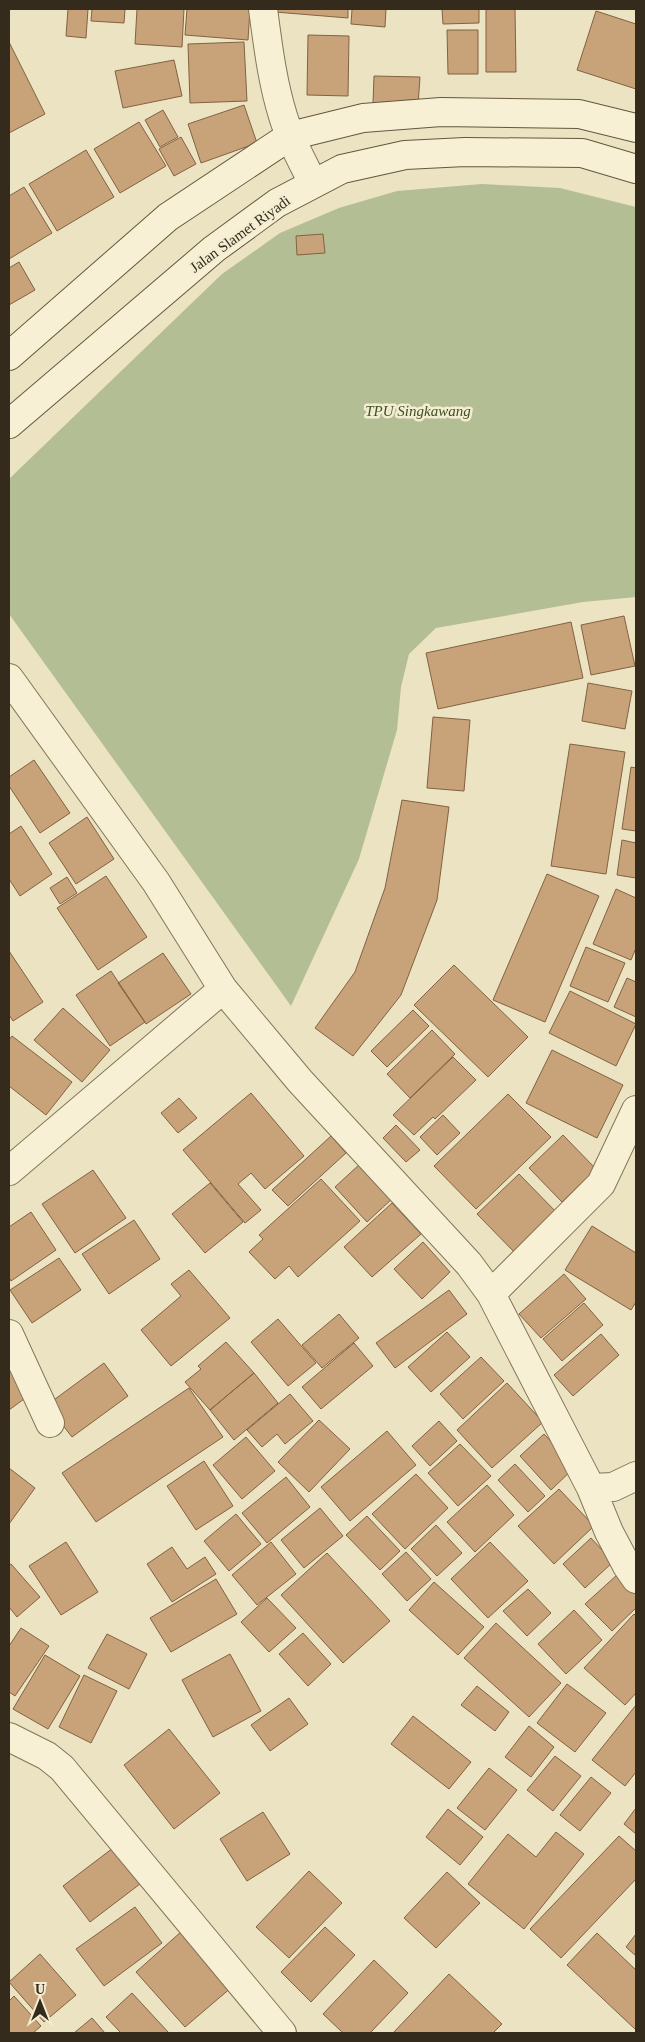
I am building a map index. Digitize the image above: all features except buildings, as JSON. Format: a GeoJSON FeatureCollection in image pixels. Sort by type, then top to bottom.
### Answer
{"type":"FeatureCollection","features":[{"type":"Feature","properties":{"kind":"street"},"geometry":{"type":"LineString","coordinates":[[263,9],[270,69],[282,116],[313,184]]}},
{"type":"Feature","properties":{"kind":"street"},"geometry":{"type":"LineString","coordinates":[[9,356],[168,217],[290,136],[363,118],[441,112],[579,114],[636,128]]}},
{"type":"Feature","properties":{"kind":"street","name":"Jalan Slamet Riyadi"},"geometry":{"type":"LineString","coordinates":[[9,424],[214,249],[277,203],[342,169],[405,155],[465,152],[582,153],[636,170]]}},
{"type":"Feature","properties":{"kind":"street"},"geometry":{"type":"LineString","coordinates":[[9,678],[156,882],[223,989],[300,1081],[469,1264],[491,1294],[513,1341],[591,1488],[609,1532],[636,1579]]}},
{"type":"Feature","properties":{"kind":"street"},"geometry":{"type":"LineString","coordinates":[[9,1171],[223,989]]}},
{"type":"Feature","properties":{"kind":"street"},"geometry":{"type":"LineString","coordinates":[[491,1294],[601,1184],[636,1110]]}},
{"type":"Feature","properties":{"kind":"street"},"geometry":{"type":"LineString","coordinates":[[9,1334],[50,1423]]}},
{"type":"Feature","properties":{"kind":"street"},"geometry":{"type":"LineString","coordinates":[[591,1488],[613,1487],[636,1476]]}},
{"type":"Feature","properties":{"kind":"street"},"geometry":{"type":"LineString","coordinates":[[9,1737],[47,1756],[62,1768],[282,2033]]}},
{"type":"Feature","properties":{"kind":"green space","name":"TPU Singkawang"},"geometry":{"type":"Polygon","coordinates":[[[482,184],[560,188],[636,207],[636,597],[583,602],[436,628],[409,654],[401,687],[397,730],[359,859],[291,1006],[9,614],[9,479],[222,274],[280,233],[339,208],[397,191],[482,184]]]}}]}
